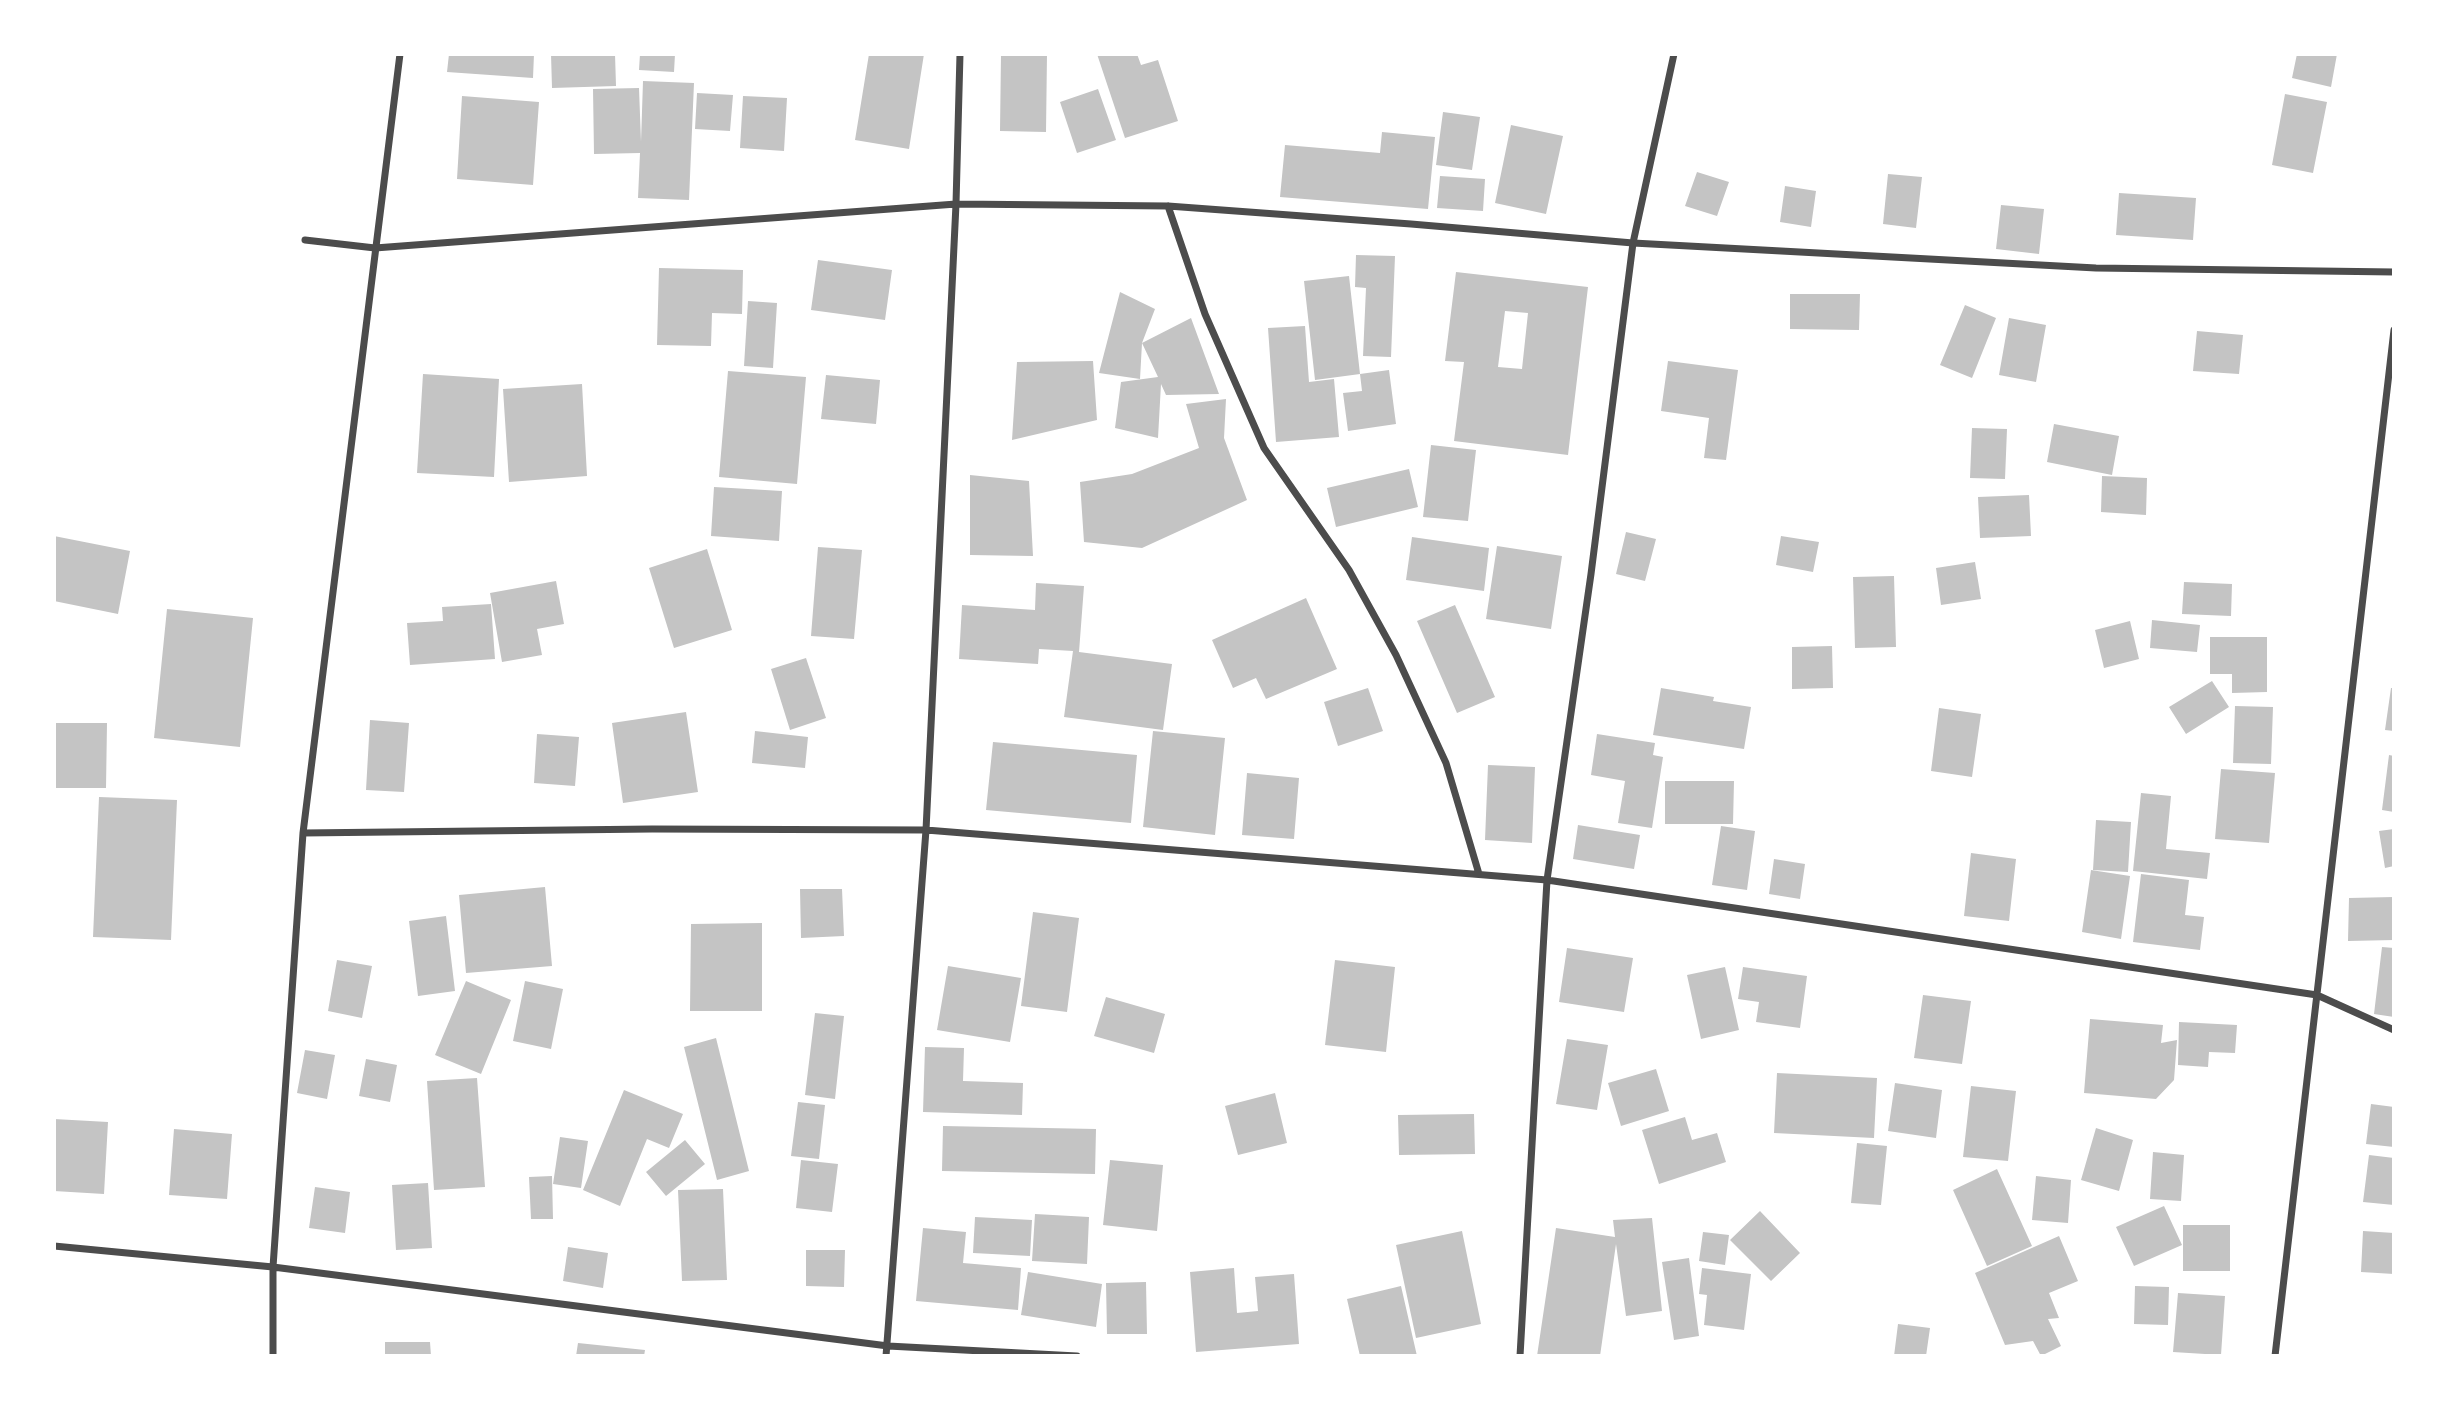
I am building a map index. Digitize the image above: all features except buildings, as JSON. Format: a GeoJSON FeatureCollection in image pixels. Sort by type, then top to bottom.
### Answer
{"type":"FeatureCollection","features":[{"type":"Feature","properties":{"kind":"street"},"geometry":{"type":"LineString","coordinates":[[273,1356],[273,1267],[303,833],[400,54]]}},
{"type":"Feature","properties":{"kind":"street"},"geometry":{"type":"LineString","coordinates":[[886,1356],[926,830],[956,204],[960,54]]}},
{"type":"Feature","properties":{"kind":"street"},"geometry":{"type":"LineString","coordinates":[[1520,1356],[1547,880],[1591,574],[1633,243],[1674,54]]}},
{"type":"Feature","properties":{"kind":"street"},"geometry":{"type":"LineString","coordinates":[[305,240],[375,248],[956,204],[1168,206],[1633,243],[2096,268],[2394,272]]}},
{"type":"Feature","properties":{"kind":"street"},"geometry":{"type":"LineString","coordinates":[[1168,206],[1205,314],[1264,448],[1349,570],[1396,655],[1441,751],[1479,874]]}},
{"type":"Feature","properties":{"kind":"street"},"geometry":{"type":"LineString","coordinates":[[2275,1356],[2394,330]]}},
{"type":"Feature","properties":{"kind":"street"},"geometry":{"type":"LineString","coordinates":[[303,833],[652,828],[926,830],[1547,880],[2317,995],[2394,1030]]}},
{"type":"Feature","properties":{"kind":"street"},"geometry":{"type":"LineString","coordinates":[[54,1245],[273,1267],[888,1346],[1077,1356]]}}]}
